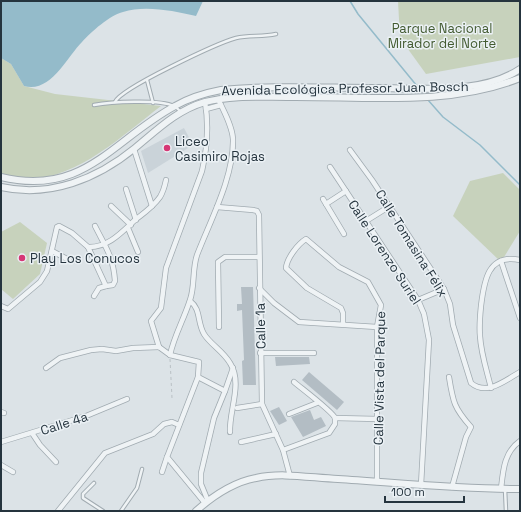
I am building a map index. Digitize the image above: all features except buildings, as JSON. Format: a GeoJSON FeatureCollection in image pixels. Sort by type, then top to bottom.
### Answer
{"type":"FeatureCollection","features":[{"type":"Feature","properties":{"kind":"street","name":"Avenida Ecológica Profesor Juan Bosch"},"geometry":{"type":"LineString","coordinates":[[1,177],[24,182],[37,182],[60,179],[78,172],[98,161],[174,106],[190,98],[221,90],[444,88],[487,83],[510,75],[520,69]]}},
{"type":"Feature","properties":{"kind":"street","name":"Avenida Ecológica Profesor Juan Bosch"},"geometry":{"type":"LineString","coordinates":[[1,188],[38,191],[68,185],[94,175],[134,149],[163,124],[181,113],[219,102],[254,97],[449,96],[497,87],[520,78]]}},
{"type":"Feature","properties":{"kind":"street"},"geometry":{"type":"LineString","coordinates":[[364,88],[364,97]]}},
{"type":"Feature","properties":{"kind":"street"},"geometry":{"type":"LineString","coordinates":[[170,355],[183,316],[190,301],[196,258],[217,207],[228,171],[233,143],[230,127],[219,102]]}},
{"type":"Feature","properties":{"kind":"street"},"geometry":{"type":"LineString","coordinates":[[162,472],[198,377],[199,362],[170,355],[159,347],[151,321],[160,308],[166,268],[202,171],[207,142],[206,105]]}},
{"type":"Feature","properties":{"kind":"street"},"geometry":{"type":"LineString","coordinates":[[134,149],[152,206]]}},
{"type":"Feature","properties":{"kind":"street","name":"Calle Tomasina Félix"},"geometry":{"type":"LineString","coordinates":[[350,150],[390,206],[444,289],[450,304],[453,325],[471,383],[477,388],[491,388]]}},
{"type":"Feature","properties":{"kind":"street","name":"Calle Lorenzo Suriel"},"geometry":{"type":"LineString","coordinates":[[330,167],[418,300],[424,314],[429,340],[421,485]]}},
{"type":"Feature","properties":{"kind":"street"},"geometry":{"type":"LineString","coordinates":[[88,247],[106,243],[136,220],[152,206],[160,196],[166,180]]}},
{"type":"Feature","properties":{"kind":"street"},"geometry":{"type":"LineString","coordinates":[[126,189],[136,220]]}},
{"type":"Feature","properties":{"kind":"street"},"geometry":{"type":"LineString","coordinates":[[326,204],[346,192]]}},
{"type":"Feature","properties":{"kind":"street"},"geometry":{"type":"LineString","coordinates":[[323,199],[344,234]]}},
{"type":"Feature","properties":{"kind":"street"},"geometry":{"type":"LineString","coordinates":[[111,206],[129,226],[138,252]]}},
{"type":"Feature","properties":{"kind":"street"},"geometry":{"type":"LineString","coordinates":[[366,221],[390,206]]}},
{"type":"Feature","properties":{"kind":"street","name":"Calle 1a"},"geometry":{"type":"LineString","coordinates":[[217,207],[249,209],[257,212],[259,218],[258,257],[262,404],[283,450],[290,476]]}},
{"type":"Feature","properties":{"kind":"street"},"geometry":{"type":"LineString","coordinates":[[1,306],[8,309],[40,282],[47,271],[52,252],[53,238],[59,226],[72,233],[88,247],[106,286]]}},
{"type":"Feature","properties":{"kind":"street"},"geometry":{"type":"LineString","coordinates":[[94,296],[99,288],[113,285],[115,281],[114,267],[106,243],[95,226]]}},
{"type":"Feature","properties":{"kind":"street","name":"Calle Vista del Parque"},"geometry":{"type":"LineString","coordinates":[[343,324],[343,313],[341,308],[306,288],[286,268],[286,262],[302,241],[306,239],[339,267],[368,282],[381,305],[377,327],[377,482]]}},
{"type":"Feature","properties":{"kind":"street"},"geometry":{"type":"LineString","coordinates":[[52,252],[68,260]]}},
{"type":"Feature","properties":{"kind":"street"},"geometry":{"type":"LineString","coordinates":[[219,327],[218,262],[224,257],[258,257]]}},
{"type":"Feature","properties":{"kind":"street"},"geometry":{"type":"LineString","coordinates":[[520,260],[509,258],[501,261],[488,271],[485,281],[479,324],[480,337],[491,388],[520,372]]}},
{"type":"Feature","properties":{"kind":"street"},"geometry":{"type":"LineString","coordinates":[[501,261],[520,318]]}},
{"type":"Feature","properties":{"kind":"street"},"geometry":{"type":"LineString","coordinates":[[259,288],[274,303],[299,322],[377,327]]}},
{"type":"Feature","properties":{"kind":"street"},"geometry":{"type":"LineString","coordinates":[[418,300],[444,289]]}},
{"type":"Feature","properties":{"kind":"street"},"geometry":{"type":"LineString","coordinates":[[190,301],[196,306],[204,334],[223,352],[233,368],[235,384],[230,432]]}},
{"type":"Feature","properties":{"kind":"street"},"geometry":{"type":"LineString","coordinates":[[46,368],[60,358],[90,350],[102,349],[116,352],[133,348],[159,347]]}},
{"type":"Feature","properties":{"kind":"street"},"geometry":{"type":"LineString","coordinates":[[260,353],[314,353]]}},
{"type":"Feature","properties":{"kind":"street"},"geometry":{"type":"LineString","coordinates":[[206,502],[201,484],[201,473],[214,418],[233,368]]}},
{"type":"Feature","properties":{"kind":"street"},"geometry":{"type":"LineString","coordinates":[[198,377],[225,391]]}},
{"type":"Feature","properties":{"kind":"street"},"geometry":{"type":"LineString","coordinates":[[449,377],[453,401],[460,415],[471,428],[466,437],[452,487]]}},
{"type":"Feature","properties":{"kind":"street"},"geometry":{"type":"LineString","coordinates":[[283,450],[329,433],[335,424],[334,414],[317,403],[294,382]]}},
{"type":"Feature","properties":{"kind":"street","name":"Calle 4a"},"geometry":{"type":"LineString","coordinates":[[1,442],[86,416],[126,399]]}},
{"type":"Feature","properties":{"kind":"street"},"geometry":{"type":"LineString","coordinates":[[289,414],[317,403]]}},
{"type":"Feature","properties":{"kind":"street"},"geometry":{"type":"LineString","coordinates":[[237,408],[262,404]]}},
{"type":"Feature","properties":{"kind":"street"},"geometry":{"type":"LineString","coordinates":[[335,418],[378,420]]}},
{"type":"Feature","properties":{"kind":"street"},"geometry":{"type":"LineString","coordinates":[[58,511],[105,453],[154,434],[164,424],[172,422],[179,425]]}},
{"type":"Feature","properties":{"kind":"street"},"geometry":{"type":"LineString","coordinates":[[32,433],[40,445],[56,462]]}},
{"type":"Feature","properties":{"kind":"street"},"geometry":{"type":"LineString","coordinates":[[241,442],[276,434]]}},
{"type":"Feature","properties":{"kind":"street"},"geometry":{"type":"LineString","coordinates":[[503,489],[507,456],[514,445],[520,441]]}},
{"type":"Feature","properties":{"kind":"street"},"geometry":{"type":"LineString","coordinates":[[167,457],[206,502]]}},
{"type":"Feature","properties":{"kind":"street"},"geometry":{"type":"LineString","coordinates":[[1,465],[13,472]]}},
{"type":"Feature","properties":{"kind":"street"},"geometry":{"type":"LineString","coordinates":[[196,511],[206,502],[246,480],[258,477],[290,476],[520,490]]}},
{"type":"Feature","properties":{"kind":"lane"},"geometry":{"type":"LineString","coordinates":[[115,102],[123,93],[187,58],[236,38],[262,37],[276,34]]}},
{"type":"Feature","properties":{"kind":"lane"},"geometry":{"type":"LineString","coordinates":[[147,80],[153,103]]}},
{"type":"Feature","properties":{"kind":"lane"},"geometry":{"type":"LineString","coordinates":[[94,105],[115,102],[153,103],[174,106],[181,113]]}},
{"type":"Feature","properties":{"kind":"lane"},"geometry":{"type":"LineString","coordinates":[[122,511],[137,488],[142,469]]}},
{"type":"Feature","properties":{"kind":"lane"},"geometry":{"type":"LineString","coordinates":[[94,483],[83,494],[82,498],[103,511]]}},
{"type":"Feature","properties":{"kind":"lane"},"geometry":{"type":"LineString","coordinates":[[503,489],[506,511]]}},
{"type":"Feature","properties":{"kind":"path"},"geometry":{"type":"LineString","coordinates":[[170,355],[172,398]]}},
{"type":"Feature","properties":{"kind":"shaded area","name":"Liceo Casimiro Rojas"},"geometry":{"type":"Polygon","coordinates":[[[184,128],[193,145],[148,173],[141,151],[184,128]]]}},
{"type":"Feature","properties":{"kind":"green space","name":"Parque Nacional Mirador del Norte"},"geometry":{"type":"Polygon","coordinates":[[[398,1],[520,1],[520,57],[426,74],[400,38],[398,1]]]}},
{"type":"Feature","properties":{"kind":"green space"},"geometry":{"type":"Polygon","coordinates":[[[1,58],[11,64],[24,86],[55,94],[161,106],[107,148],[87,161],[67,171],[45,177],[24,179],[1,174],[1,58]]]}},
{"type":"Feature","properties":{"kind":"green space"},"geometry":{"type":"Polygon","coordinates":[[[503,173],[520,190],[520,231],[501,262],[453,216],[470,181],[503,173]]]}},
{"type":"Feature","properties":{"kind":"green space","name":"Play Los Conucos"},"geometry":{"type":"Polygon","coordinates":[[[20,222],[47,243],[40,274],[13,299],[1,289],[1,232],[20,222]]]}},
{"type":"Feature","properties":{"kind":"water"},"geometry":{"type":"Polygon","coordinates":[[[1,1],[203,1],[196,16],[169,11],[141,9],[123,12],[112,17],[90,34],[50,80],[42,85],[33,87],[24,86],[11,64],[1,58],[1,1]]]}},
{"type":"Feature","properties":{"kind":"waterway"},"geometry":{"type":"LineString","coordinates":[[350,1],[358,14],[417,86]]}},
{"type":"Feature","properties":{"kind":"waterway"},"geometry":{"type":"LineString","coordinates":[[428,100],[443,117],[480,145],[520,185]]}},
{"type":"Feature","properties":{"kind":"place","name":"Liceo Casimiro Rojas"},"geometry":{"type":"Point","coordinates":[167,148]}},
{"type":"Feature","properties":{"kind":"place","name":"Play Los Conucos"},"geometry":{"type":"Point","coordinates":[22,258]}}]}
